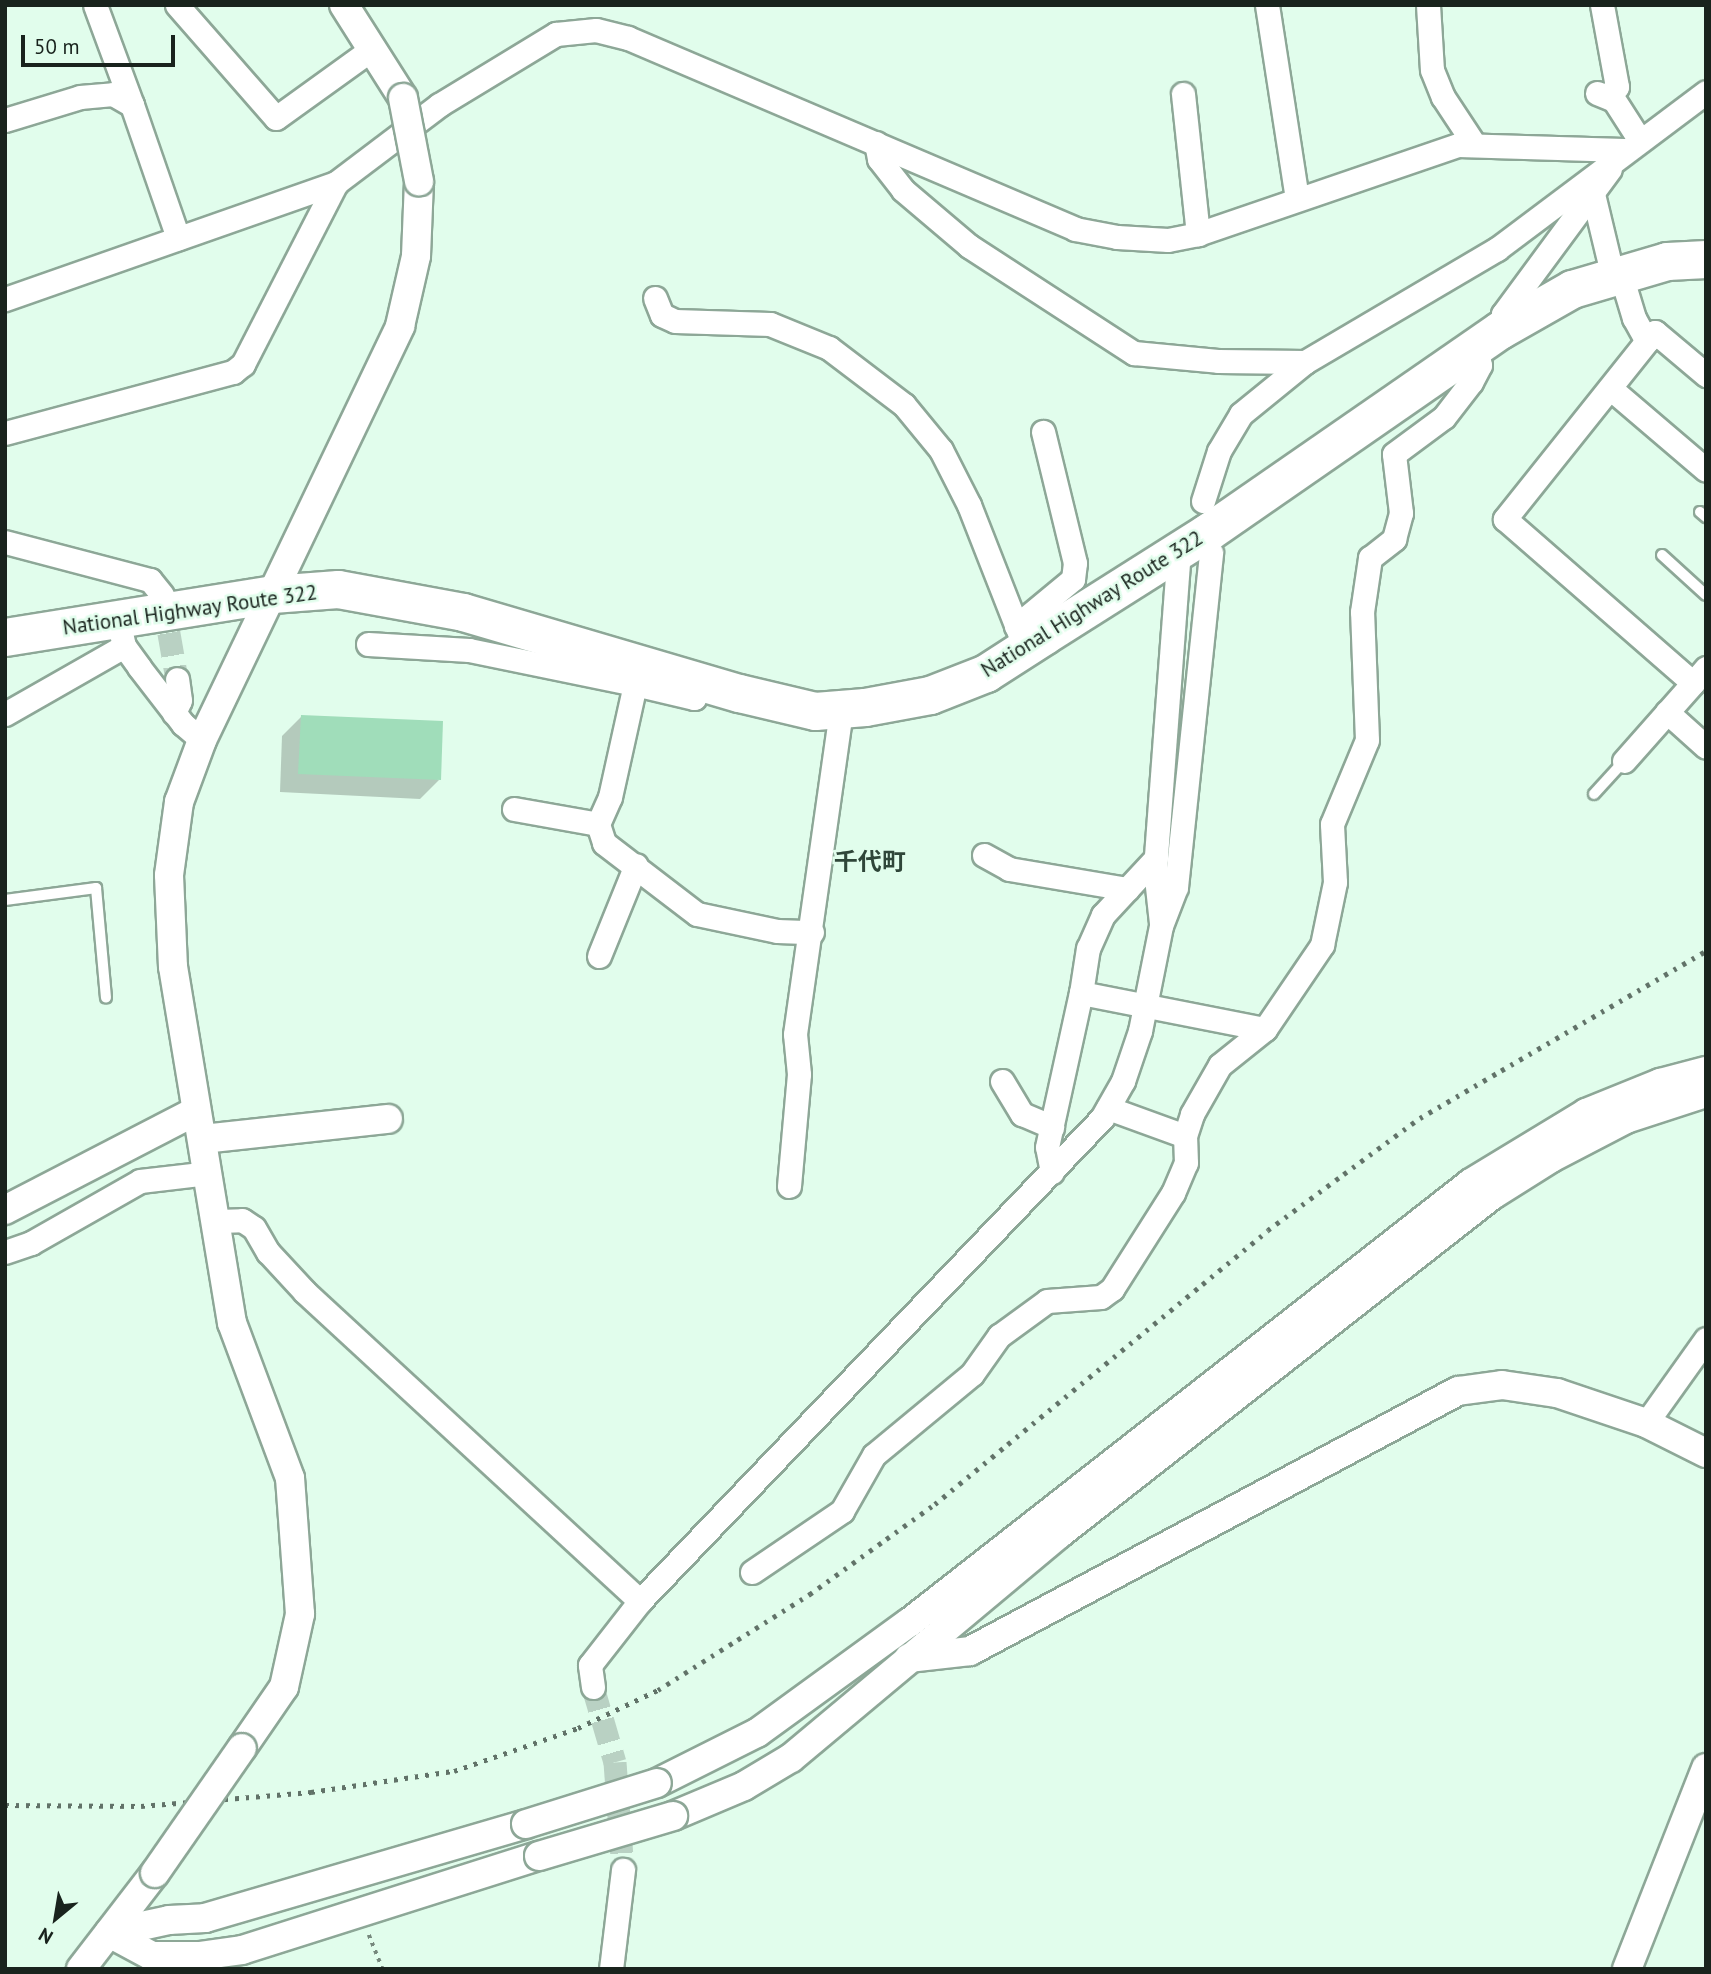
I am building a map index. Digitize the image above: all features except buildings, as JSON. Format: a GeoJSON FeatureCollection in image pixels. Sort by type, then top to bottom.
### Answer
{"type":"FeatureCollection","features":[{"type":"Feature","properties":{"kind":"highway","name":"National Highway Route 322"},"geometry":{"type":"LineString","coordinates":[[5,637],[121,633],[272,594],[338,589],[463,612],[698,681],[814,710],[841,709],[930,695],[986,673],[1021,637],[1195,551],[1488,339],[1572,289],[1667,261],[1706,259]]}},
{"type":"Feature","properties":{"kind":"street"},"geometry":{"type":"LineString","coordinates":[[95,5],[178,238]]}},
{"type":"Feature","properties":{"kind":"street"},"geometry":{"type":"LineString","coordinates":[[177,5],[276,118],[373,48]]}},
{"type":"Feature","properties":{"kind":"street"},"geometry":{"type":"LineString","coordinates":[[81,1969],[155,1873],[284,1687],[300,1614],[290,1478],[232,1324],[218,1221],[196,1111],[173,967],[169,875],[179,802],[202,740],[400,326],[416,256],[419,181],[402,98],[344,5]]}},
{"type":"Feature","properties":{"kind":"street"},"geometry":{"type":"LineString","coordinates":[[1267,5],[1297,199]]}},
{"type":"Feature","properties":{"kind":"street"},"geometry":{"type":"LineString","coordinates":[[1428,5],[1432,70],[1443,97],[1474,145]]}},
{"type":"Feature","properties":{"kind":"street"},"geometry":{"type":"LineString","coordinates":[[1602,5],[1617,87],[1603,94],[1631,144]]}},
{"type":"Feature","properties":{"kind":"street"},"geometry":{"type":"LineString","coordinates":[[5,299],[336,183],[439,105],[526,48],[556,34],[596,30],[628,38],[1075,229],[1168,240],[1198,234],[1458,145],[1631,144]]}},
{"type":"Feature","properties":{"kind":"street"},"geometry":{"type":"LineString","coordinates":[[1203,501],[1219,451],[1241,414],[1305,362],[1497,249],[1631,144],[1706,92]]}},
{"type":"Feature","properties":{"kind":"street"},"geometry":{"type":"LineString","coordinates":[[5,120],[80,97],[113,94],[132,105]]}},
{"type":"Feature","properties":{"kind":"street"},"geometry":{"type":"LineString","coordinates":[[1183,94],[1198,234]]}},
{"type":"Feature","properties":{"kind":"street"},"geometry":{"type":"LineString","coordinates":[[876,143],[878,159],[903,190],[970,246],[1134,353],[1305,362]]}},
{"type":"Feature","properties":{"kind":"street"},"geometry":{"type":"LineString","coordinates":[[752,1572],[842,1511],[874,1455],[972,1374],[999,1336],[1047,1301],[1101,1297],[1112,1289],[1173,1193],[1186,1163],[1185,1136],[1192,1114],[1220,1065],[1265,1029],[1322,945],[1335,882],[1332,824],[1367,740],[1362,612],[1370,558],[1394,539],[1401,513],[1394,454],[1451,408],[1480,365],[1488,339],[1503,314],[1631,144]]}},
{"type":"Feature","properties":{"kind":"street"},"geometry":{"type":"LineString","coordinates":[[5,433],[233,372],[243,364],[336,183]]}},
{"type":"Feature","properties":{"kind":"street"},"geometry":{"type":"LineString","coordinates":[[1593,194],[1616,276],[1647,341]]}},
{"type":"Feature","properties":{"kind":"street"},"geometry":{"type":"LineString","coordinates":[[655,298],[662,315],[675,321],[770,324],[829,348],[904,405],[947,461],[1021,637],[1073,579],[1075,563],[1042,432]]}},
{"type":"Feature","properties":{"kind":"street"},"geometry":{"type":"LineString","coordinates":[[1624,761],[1699,676],[1504,519],[1656,332],[1706,375]]}},
{"type":"Feature","properties":{"kind":"street"},"geometry":{"type":"LineString","coordinates":[[1610,388],[1706,470]]}},
{"type":"Feature","properties":{"kind":"street"},"geometry":{"type":"LineString","coordinates":[[5,542],[150,580],[162,595]]}},
{"type":"Feature","properties":{"kind":"street"},"geometry":{"type":"LineString","coordinates":[[1161,926],[1156,858],[1195,551]]}},
{"type":"Feature","properties":{"kind":"street"},"geometry":{"type":"LineString","coordinates":[[593,1687],[590,1665],[640,1601],[1052,1172],[1108,1108],[1123,1081],[1145,1005],[1161,926],[1175,887],[1195,551]]}},
{"type":"Feature","properties":{"kind":"street"},"geometry":{"type":"LineString","coordinates":[[5,714],[121,633],[174,713],[202,740]]}},
{"type":"Feature","properties":{"kind":"street"},"geometry":{"type":"LineString","coordinates":[[368,644],[469,650],[694,698],[698,681]]}},
{"type":"Feature","properties":{"kind":"street"},"geometry":{"type":"LineString","coordinates":[[174,713],[180,700],[177,679]]}},
{"type":"Feature","properties":{"kind":"street"},"geometry":{"type":"LineString","coordinates":[[635,684],[610,797],[598,824],[604,843],[697,914],[777,931],[812,932]]}},
{"type":"Feature","properties":{"kind":"street"},"geometry":{"type":"LineString","coordinates":[[789,1186],[799,1074],[794,1034],[812,932],[841,709]]}},
{"type":"Feature","properties":{"kind":"street"},"geometry":{"type":"LineString","coordinates":[[1667,712],[1706,747]]}},
{"type":"Feature","properties":{"kind":"street"},"geometry":{"type":"LineString","coordinates":[[513,809],[598,824]]}},
{"type":"Feature","properties":{"kind":"street"},"geometry":{"type":"LineString","coordinates":[[984,855],[1009,869],[1128,889]]}},
{"type":"Feature","properties":{"kind":"street"},"geometry":{"type":"LineString","coordinates":[[1052,1172],[1047,1147],[1088,948],[1103,915],[1156,858]]}},
{"type":"Feature","properties":{"kind":"street"},"geometry":{"type":"LineString","coordinates":[[599,956],[636,865]]}},
{"type":"Feature","properties":{"kind":"street"},"geometry":{"type":"LineString","coordinates":[[1080,993],[1265,1029]]}},
{"type":"Feature","properties":{"kind":"street"},"geometry":{"type":"LineString","coordinates":[[1396,1257],[1471,1182],[1586,1113],[1660,1083],[1706,1071]]}},
{"type":"Feature","properties":{"kind":"street"},"geometry":{"type":"LineString","coordinates":[[1002,1081],[1022,1114],[1052,1126]]}},
{"type":"Feature","properties":{"kind":"street"},"geometry":{"type":"LineString","coordinates":[[109,1933],[169,1920],[205,1918],[526,1824],[657,1783],[757,1733],[945,1611],[1396,1257],[1551,1157],[1626,1119],[1706,1093]]}},
{"type":"Feature","properties":{"kind":"street"},"geometry":{"type":"LineString","coordinates":[[1108,1108],[1185,1136]]}},
{"type":"Feature","properties":{"kind":"street"},"geometry":{"type":"LineString","coordinates":[[5,1210],[196,1111]]}},
{"type":"Feature","properties":{"kind":"street"},"geometry":{"type":"LineString","coordinates":[[203,1139],[388,1119]]}},
{"type":"Feature","properties":{"kind":"street"},"geometry":{"type":"LineString","coordinates":[[5,1252],[31,1243],[140,1181],[208,1173]]}},
{"type":"Feature","properties":{"kind":"street"},"geometry":{"type":"LineString","coordinates":[[218,1221],[242,1220],[254,1228],[268,1252],[305,1292],[640,1601]]}},
{"type":"Feature","properties":{"kind":"street"},"geometry":{"type":"LineString","coordinates":[[1646,1423],[1706,1339]]}},
{"type":"Feature","properties":{"kind":"street"},"geometry":{"type":"LineString","coordinates":[[909,1657],[957,1654],[987,1642],[1458,1391],[1502,1385],[1557,1393],[1646,1423],[1706,1453]]}},
{"type":"Feature","properties":{"kind":"street"},"geometry":{"type":"LineString","coordinates":[[945,1611],[987,1642]]}},
{"type":"Feature","properties":{"kind":"street"},"geometry":{"type":"LineString","coordinates":[[109,1933],[152,1956],[199,1956],[242,1950],[673,1816],[744,1786],[791,1758],[909,1657],[945,1611]]}},
{"type":"Feature","properties":{"kind":"street"},"geometry":{"type":"LineString","coordinates":[[1627,1969],[1706,1768]]}},
{"type":"Feature","properties":{"kind":"street"},"geometry":{"type":"LineString","coordinates":[[480,1837],[490,1871]]}},
{"type":"Feature","properties":{"kind":"street"},"geometry":{"type":"LineString","coordinates":[[611,1969],[623,1870]]}},
{"type":"Feature","properties":{"kind":"lane"},"geometry":{"type":"LineString","coordinates":[[1662,555],[1706,595]]}},
{"type":"Feature","properties":{"kind":"lane"},"geometry":{"type":"LineString","coordinates":[[1594,794],[1624,761]]}},
{"type":"Feature","properties":{"kind":"lane"},"geometry":{"type":"LineString","coordinates":[[5,901],[96,888],[106,998]]}},
{"type":"Feature","properties":{"kind":"tunnel"},"geometry":{"type":"LineString","coordinates":[[163,599],[177,679]]}},
{"type":"Feature","properties":{"kind":"tunnel"},"geometry":{"type":"LineString","coordinates":[[593,1687],[615,1762],[623,1870]]}},
{"type":"Feature","properties":{"kind":"railway"},"geometry":{"type":"LineString","coordinates":[[5,1805],[141,1806],[311,1792],[454,1771],[578,1728],[658,1690],[810,1594],[935,1504],[1268,1230],[1420,1118],[1706,951]]}},
{"type":"Feature","properties":{"kind":"district","name":"千代町"},"geometry":{"type":"Point","coordinates":[870,862]}}]}
